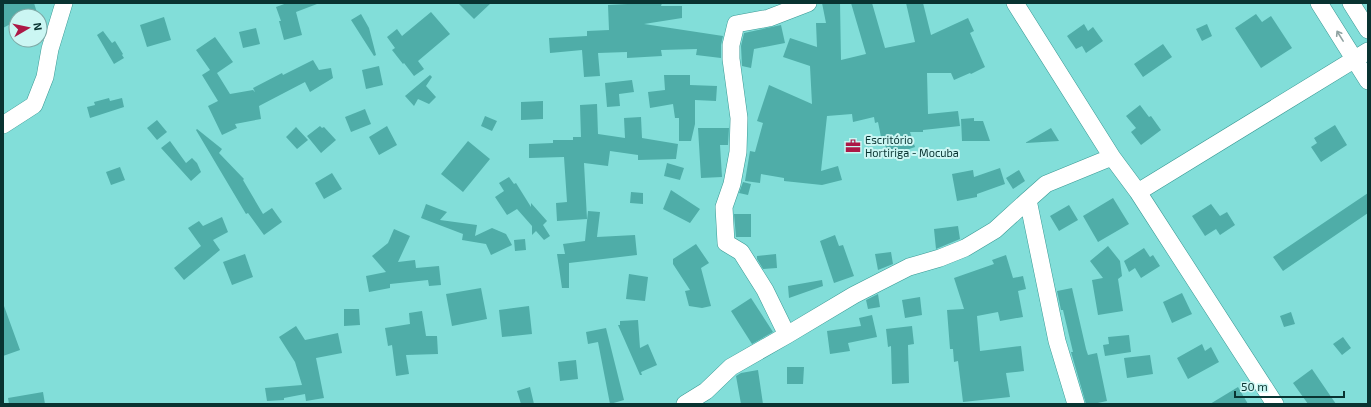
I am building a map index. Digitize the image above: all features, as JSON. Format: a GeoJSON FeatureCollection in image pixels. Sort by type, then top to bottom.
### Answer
{"type":"FeatureCollection","features":[{"type":"Feature","properties":{"kind":"street"},"geometry":{"type":"LineString","coordinates":[[3,125],[34,105],[45,77],[50,49],[64,3]]}},
{"type":"Feature","properties":{"kind":"street"},"geometry":{"type":"LineString","coordinates":[[787,335],[765,290],[741,252],[726,243],[724,207],[732,184],[738,152],[739,118],[731,59],[736,24],[769,18],[808,3]]}},
{"type":"Feature","properties":{"kind":"street"},"geometry":{"type":"LineString","coordinates":[[1015,3],[1112,157],[1138,192],[1275,404]]}},
{"type":"Feature","properties":{"kind":"street"},"geometry":{"type":"LineString","coordinates":[[1319,3],[1361,56],[1368,81]]}},
{"type":"Feature","properties":{"kind":"street"},"geometry":{"type":"LineString","coordinates":[[1351,3],[1368,30]]}},
{"type":"Feature","properties":{"kind":"street"},"geometry":{"type":"LineString","coordinates":[[1138,192],[1361,56]]}},
{"type":"Feature","properties":{"kind":"street"},"geometry":{"type":"LineString","coordinates":[[685,404],[706,391],[731,367],[854,295],[909,267],[940,258],[965,248],[995,230],[1046,184],[1112,157]]}},
{"type":"Feature","properties":{"kind":"street"},"geometry":{"type":"LineString","coordinates":[[1028,200],[1057,341],[1076,404]]}},
{"type":"Feature","properties":{"kind":"building"},"geometry":{"type":"Polygon","coordinates":[[[3,3],[34,3],[36,8],[8,8],[8,25],[3,28],[3,3]]]}},
{"type":"Feature","properties":{"kind":"building"},"geometry":{"type":"Polygon","coordinates":[[[287,3],[317,4],[296,12],[302,35],[284,40],[279,21],[281,21],[276,7],[287,3]]]}},
{"type":"Feature","properties":{"kind":"building"},"geometry":{"type":"Polygon","coordinates":[[[458,3],[491,3],[474,19],[458,3]]]}},
{"type":"Feature","properties":{"kind":"building"},"geometry":{"type":"Polygon","coordinates":[[[662,3],[661,6],[682,6],[682,18],[644,24],[723,36],[721,58],[696,55],[697,49],[661,50],[662,56],[627,58],[627,52],[598,53],[600,76],[584,77],[582,50],[550,53],[549,38],[587,36],[587,31],[609,30],[608,5],[662,3]]]}},
{"type":"Feature","properties":{"kind":"building"},"geometry":{"type":"Polygon","coordinates":[[[822,3],[840,3],[841,60],[866,54],[851,3],[872,3],[885,48],[915,42],[906,3],[923,3],[931,35],[968,18],[974,31],[970,33],[985,67],[954,80],[951,73],[927,73],[928,114],[958,111],[960,126],[923,130],[923,132],[910,132],[915,147],[889,156],[884,142],[882,142],[878,122],[875,123],[874,117],[853,122],[852,114],[827,116],[821,171],[838,166],[842,180],[822,185],[784,181],[784,178],[761,174],[760,183],[745,181],[750,151],[755,152],[763,123],[757,121],[769,85],[812,104],[810,66],[783,57],[790,38],[817,47],[816,23],[826,23],[822,3]]]}},
{"type":"Feature","properties":{"kind":"building"},"geometry":{"type":"Polygon","coordinates":[[[431,12],[450,34],[418,61],[424,69],[414,76],[392,50],[395,48],[387,37],[397,29],[402,36],[431,12]]]}},
{"type":"Feature","properties":{"kind":"building"},"geometry":{"type":"Polygon","coordinates":[[[361,14],[369,28],[376,55],[374,56],[351,20],[361,14]]]}},
{"type":"Feature","properties":{"kind":"building"},"geometry":{"type":"Polygon","coordinates":[[[1256,14],[1262,22],[1271,16],[1292,48],[1261,68],[1235,28],[1256,14]]]}},
{"type":"Feature","properties":{"kind":"building"},"geometry":{"type":"Polygon","coordinates":[[[164,17],[171,40],[147,47],[140,25],[164,17]]]}},
{"type":"Feature","properties":{"kind":"building"},"geometry":{"type":"Polygon","coordinates":[[[1084,24],[1088,31],[1093,27],[1103,41],[1086,53],[1082,46],[1076,49],[1067,36],[1084,24]]]}},
{"type":"Feature","properties":{"kind":"building"},"geometry":{"type":"Polygon","coordinates":[[[1207,24],[1212,36],[1202,41],[1196,29],[1207,24]]]}},
{"type":"Feature","properties":{"kind":"building"},"geometry":{"type":"Polygon","coordinates":[[[781,25],[785,43],[754,49],[751,68],[742,66],[741,46],[744,33],[781,25]]]}},
{"type":"Feature","properties":{"kind":"building"},"geometry":{"type":"Polygon","coordinates":[[[256,28],[260,44],[243,48],[239,32],[256,28]]]}},
{"type":"Feature","properties":{"kind":"building"},"geometry":{"type":"Polygon","coordinates":[[[103,31],[112,43],[115,41],[123,54],[122,55],[124,58],[114,64],[97,35],[103,31]]]}},
{"type":"Feature","properties":{"kind":"building"},"geometry":{"type":"Polygon","coordinates":[[[215,37],[233,62],[217,73],[230,94],[253,90],[255,92],[253,88],[282,73],[283,75],[313,60],[319,70],[331,68],[333,78],[310,92],[305,82],[259,106],[261,119],[235,124],[237,128],[222,135],[208,106],[218,101],[202,75],[210,70],[196,50],[215,37]]]}},
{"type":"Feature","properties":{"kind":"building"},"geometry":{"type":"Polygon","coordinates":[[[1163,44],[1172,57],[1143,77],[1134,64],[1163,44]]]}},
{"type":"Feature","properties":{"kind":"building"},"geometry":{"type":"Polygon","coordinates":[[[379,66],[383,85],[366,89],[362,70],[379,66]]]}},
{"type":"Feature","properties":{"kind":"building"},"geometry":{"type":"Polygon","coordinates":[[[430,75],[432,77],[426,86],[436,97],[429,104],[418,99],[414,106],[405,96],[430,75]]]}},
{"type":"Feature","properties":{"kind":"building"},"geometry":{"type":"Polygon","coordinates":[[[664,75],[690,75],[690,85],[717,86],[716,101],[695,100],[695,124],[691,141],[679,141],[679,118],[675,118],[673,104],[650,108],[648,92],[665,90],[664,75]]]}},
{"type":"Feature","properties":{"kind":"building"},"geometry":{"type":"Polygon","coordinates":[[[632,80],[634,92],[619,94],[620,106],[607,107],[605,83],[632,80]]]}},
{"type":"Feature","properties":{"kind":"building"},"geometry":{"type":"Polygon","coordinates":[[[109,98],[110,101],[122,98],[124,107],[90,118],[87,107],[95,105],[94,102],[109,98]]]}},
{"type":"Feature","properties":{"kind":"building"},"geometry":{"type":"Polygon","coordinates":[[[543,101],[543,119],[521,120],[521,102],[543,101]]]}},
{"type":"Feature","properties":{"kind":"building"},"geometry":{"type":"Polygon","coordinates":[[[597,104],[598,134],[625,138],[624,118],[641,117],[642,138],[678,144],[676,159],[638,160],[638,155],[610,151],[608,166],[584,163],[587,219],[557,221],[556,203],[567,202],[564,157],[529,158],[529,144],[553,143],[553,140],[573,140],[573,137],[581,137],[580,105],[597,104]]]}},
{"type":"Feature","properties":{"kind":"building"},"geometry":{"type":"Polygon","coordinates":[[[1140,105],[1149,117],[1151,116],[1161,130],[1141,145],[1131,132],[1136,128],[1126,116],[1140,105]]]}},
{"type":"Feature","properties":{"kind":"building"},"geometry":{"type":"Polygon","coordinates":[[[365,109],[371,124],[351,132],[345,117],[365,109]]]}},
{"type":"Feature","properties":{"kind":"building"},"geometry":{"type":"Polygon","coordinates":[[[485,116],[497,121],[492,131],[481,126],[485,116]]]}},
{"type":"Feature","properties":{"kind":"building"},"geometry":{"type":"Polygon","coordinates":[[[974,118],[974,121],[983,121],[990,141],[962,141],[961,119],[974,118]]]}},
{"type":"Feature","properties":{"kind":"building"},"geometry":{"type":"Polygon","coordinates":[[[157,120],[167,132],[157,140],[147,128],[157,120]]]}},
{"type":"Feature","properties":{"kind":"building"},"geometry":{"type":"Polygon","coordinates":[[[1335,125],[1347,145],[1321,162],[1311,147],[1317,143],[1314,138],[1335,125]]]}},
{"type":"Feature","properties":{"kind":"building"},"geometry":{"type":"Polygon","coordinates":[[[320,126],[322,128],[324,127],[336,140],[321,153],[307,136],[320,126]]]}},
{"type":"Feature","properties":{"kind":"building"},"geometry":{"type":"Polygon","coordinates":[[[387,126],[397,145],[379,155],[369,137],[387,126]]]}},
{"type":"Feature","properties":{"kind":"building"},"geometry":{"type":"Polygon","coordinates":[[[296,127],[308,140],[297,149],[286,137],[296,127]]]}},
{"type":"Feature","properties":{"kind":"building"},"geometry":{"type":"Polygon","coordinates":[[[698,128],[729,128],[728,145],[720,145],[722,177],[701,178],[698,128]]]}},
{"type":"Feature","properties":{"kind":"building"},"geometry":{"type":"Polygon","coordinates":[[[1051,128],[1059,141],[1025,143],[1051,128]]]}},
{"type":"Feature","properties":{"kind":"building"},"geometry":{"type":"Polygon","coordinates":[[[197,129],[222,149],[219,153],[244,179],[243,180],[263,214],[272,208],[282,222],[264,235],[248,213],[246,214],[196,130],[197,129]]]}},
{"type":"Feature","properties":{"kind":"building"},"geometry":{"type":"Polygon","coordinates":[[[170,141],[186,163],[192,158],[197,163],[201,172],[191,181],[161,148],[170,141]]]}},
{"type":"Feature","properties":{"kind":"building"},"geometry":{"type":"Polygon","coordinates":[[[468,141],[490,159],[463,192],[441,174],[468,141]]]}},
{"type":"Feature","properties":{"kind":"building"},"geometry":{"type":"Polygon","coordinates":[[[667,163],[684,168],[680,180],[664,176],[667,163]]]}},
{"type":"Feature","properties":{"kind":"building"},"geometry":{"type":"Polygon","coordinates":[[[120,167],[125,180],[111,185],[106,172],[120,167]]]}},
{"type":"Feature","properties":{"kind":"building"},"geometry":{"type":"Polygon","coordinates":[[[1000,168],[1005,184],[977,194],[977,197],[957,201],[952,174],[973,170],[974,177],[1000,168]]]}},
{"type":"Feature","properties":{"kind":"building"},"geometry":{"type":"Polygon","coordinates":[[[1019,170],[1025,181],[1013,189],[1006,178],[1019,170]]]}},
{"type":"Feature","properties":{"kind":"building"},"geometry":{"type":"Polygon","coordinates":[[[332,173],[342,189],[324,199],[315,183],[332,173]]]}},
{"type":"Feature","properties":{"kind":"building"},"geometry":{"type":"Polygon","coordinates":[[[509,177],[514,184],[516,183],[531,207],[531,203],[547,221],[543,225],[550,236],[544,240],[536,231],[532,235],[532,226],[517,209],[507,215],[495,197],[504,191],[499,183],[509,177]]]}},
{"type":"Feature","properties":{"kind":"building"},"geometry":{"type":"Polygon","coordinates":[[[743,182],[751,184],[748,195],[739,193],[743,182]]]}},
{"type":"Feature","properties":{"kind":"building"},"geometry":{"type":"Polygon","coordinates":[[[671,190],[700,209],[690,223],[663,209],[671,190]]]}},
{"type":"Feature","properties":{"kind":"building"},"geometry":{"type":"Polygon","coordinates":[[[631,192],[643,193],[643,204],[630,203],[631,192]]]}},
{"type":"Feature","properties":{"kind":"building"},"geometry":{"type":"Polygon","coordinates":[[[1368,193],[1368,213],[1283,271],[1273,257],[1368,193]]]}},
{"type":"Feature","properties":{"kind":"building"},"geometry":{"type":"Polygon","coordinates":[[[1113,198],[1129,224],[1098,242],[1083,216],[1113,198]]]}},
{"type":"Feature","properties":{"kind":"building"},"geometry":{"type":"Polygon","coordinates":[[[426,204],[447,212],[440,220],[477,225],[475,236],[492,228],[506,234],[512,245],[491,255],[486,244],[462,240],[463,234],[421,218],[426,204]]]}},
{"type":"Feature","properties":{"kind":"building"},"geometry":{"type":"Polygon","coordinates":[[[1211,204],[1220,216],[1227,212],[1235,225],[1220,235],[1216,229],[1205,236],[1192,216],[1211,204]]]}},
{"type":"Feature","properties":{"kind":"building"},"geometry":{"type":"Polygon","coordinates":[[[1069,205],[1078,220],[1059,231],[1050,216],[1069,205]]]}},
{"type":"Feature","properties":{"kind":"building"},"geometry":{"type":"Polygon","coordinates":[[[588,211],[600,212],[597,237],[635,235],[637,255],[569,263],[569,288],[562,288],[557,254],[565,254],[563,244],[585,241],[588,211]]]}},
{"type":"Feature","properties":{"kind":"building"},"geometry":{"type":"Polygon","coordinates":[[[734,214],[751,214],[751,237],[736,237],[734,214]]]}},
{"type":"Feature","properties":{"kind":"building"},"geometry":{"type":"Polygon","coordinates":[[[222,217],[228,232],[213,240],[220,250],[184,280],[174,268],[201,246],[188,228],[199,221],[203,226],[222,217]]]}},
{"type":"Feature","properties":{"kind":"building"},"geometry":{"type":"Polygon","coordinates":[[[958,226],[960,239],[936,249],[934,229],[958,226]]]}},
{"type":"Feature","properties":{"kind":"building"},"geometry":{"type":"Polygon","coordinates":[[[394,229],[410,236],[398,262],[415,260],[416,268],[439,266],[441,285],[429,286],[428,280],[390,284],[390,288],[369,292],[366,276],[386,272],[372,256],[388,243],[394,229]]]}},
{"type":"Feature","properties":{"kind":"building"},"geometry":{"type":"Polygon","coordinates":[[[835,235],[839,246],[843,245],[854,276],[834,283],[820,241],[835,235]]]}},
{"type":"Feature","properties":{"kind":"building"},"geometry":{"type":"Polygon","coordinates":[[[525,239],[526,250],[515,251],[514,240],[525,239]]]}},
{"type":"Feature","properties":{"kind":"building"},"geometry":{"type":"Polygon","coordinates":[[[696,244],[709,263],[701,268],[711,306],[702,308],[689,306],[685,291],[690,290],[673,264],[673,259],[696,244]]]}},
{"type":"Feature","properties":{"kind":"building"},"geometry":{"type":"Polygon","coordinates":[[[1108,246],[1120,261],[1122,276],[1118,279],[1123,311],[1098,315],[1092,280],[1103,278],[1090,261],[1108,246]]]}},
{"type":"Feature","properties":{"kind":"building"},"geometry":{"type":"Polygon","coordinates":[[[1144,248],[1150,257],[1153,255],[1160,266],[1141,278],[1135,268],[1129,272],[1124,261],[1144,248]]]}},
{"type":"Feature","properties":{"kind":"building"},"geometry":{"type":"Polygon","coordinates":[[[891,252],[893,264],[878,270],[875,254],[891,252]]]}},
{"type":"Feature","properties":{"kind":"building"},"geometry":{"type":"Polygon","coordinates":[[[245,254],[253,277],[232,285],[223,262],[245,254]]]}},
{"type":"Feature","properties":{"kind":"building"},"geometry":{"type":"Polygon","coordinates":[[[776,254],[777,268],[763,269],[757,259],[757,256],[776,254]]]}},
{"type":"Feature","properties":{"kind":"building"},"geometry":{"type":"Polygon","coordinates":[[[1006,255],[1013,278],[1023,276],[1026,289],[1018,291],[1023,317],[1000,321],[998,312],[977,316],[980,351],[1021,346],[1024,371],[1006,373],[1010,397],[963,402],[958,361],[954,362],[953,349],[950,349],[947,310],[964,309],[954,278],[994,264],[992,260],[1006,255]]]}},
{"type":"Feature","properties":{"kind":"building"},"geometry":{"type":"Polygon","coordinates":[[[629,274],[648,277],[645,301],[626,299],[629,274]]]}},
{"type":"Feature","properties":{"kind":"building"},"geometry":{"type":"Polygon","coordinates":[[[822,280],[823,286],[789,298],[788,286],[822,280]]]}},
{"type":"Feature","properties":{"kind":"building"},"geometry":{"type":"Polygon","coordinates":[[[481,288],[487,319],[452,326],[446,294],[481,288]]]}},
{"type":"Feature","properties":{"kind":"building"},"geometry":{"type":"Polygon","coordinates":[[[1072,288],[1086,349],[1088,355],[1097,353],[1107,401],[1086,404],[1071,352],[1073,352],[1057,291],[1072,288]]]}},
{"type":"Feature","properties":{"kind":"building"},"geometry":{"type":"Polygon","coordinates":[[[1182,293],[1192,314],[1172,323],[1163,302],[1182,293]]]}},
{"type":"Feature","properties":{"kind":"building"},"geometry":{"type":"Polygon","coordinates":[[[878,294],[880,307],[868,309],[866,300],[878,294]]]}},
{"type":"Feature","properties":{"kind":"building"},"geometry":{"type":"Polygon","coordinates":[[[920,297],[922,315],[905,318],[902,300],[920,297]]]}},
{"type":"Feature","properties":{"kind":"building"},"geometry":{"type":"Polygon","coordinates":[[[751,298],[773,332],[752,344],[731,311],[751,298]]]}},
{"type":"Feature","properties":{"kind":"building"},"geometry":{"type":"Polygon","coordinates":[[[3,306],[20,350],[3,356],[3,306]]]}},
{"type":"Feature","properties":{"kind":"building"},"geometry":{"type":"Polygon","coordinates":[[[529,306],[532,334],[502,337],[499,310],[529,306]]]}},
{"type":"Feature","properties":{"kind":"building"},"geometry":{"type":"Polygon","coordinates":[[[344,309],[359,309],[360,325],[344,326],[344,309]]]}},
{"type":"Feature","properties":{"kind":"building"},"geometry":{"type":"Polygon","coordinates":[[[422,311],[426,336],[437,336],[438,354],[406,355],[409,374],[396,376],[392,345],[388,346],[385,328],[410,324],[409,313],[422,311]]]}},
{"type":"Feature","properties":{"kind":"building"},"geometry":{"type":"Polygon","coordinates":[[[1291,312],[1295,324],[1284,327],[1280,316],[1291,312]]]}},
{"type":"Feature","properties":{"kind":"building"},"geometry":{"type":"Polygon","coordinates":[[[872,315],[877,337],[848,343],[850,351],[830,354],[827,331],[861,326],[859,318],[872,315]]]}},
{"type":"Feature","properties":{"kind":"building"},"geometry":{"type":"Polygon","coordinates":[[[638,320],[640,348],[648,344],[657,365],[641,372],[642,375],[640,375],[618,325],[620,325],[620,321],[638,320]]]}},
{"type":"Feature","properties":{"kind":"building"},"geometry":{"type":"Polygon","coordinates":[[[296,326],[305,340],[338,333],[342,353],[316,358],[324,398],[306,401],[305,394],[284,398],[284,400],[267,401],[265,388],[302,385],[295,362],[279,337],[296,326]]]}},
{"type":"Feature","properties":{"kind":"building"},"geometry":{"type":"Polygon","coordinates":[[[912,326],[914,344],[908,345],[909,383],[892,384],[891,346],[888,347],[886,329],[912,326]]]}},
{"type":"Feature","properties":{"kind":"building"},"geometry":{"type":"Polygon","coordinates":[[[606,328],[624,400],[610,404],[598,342],[588,344],[586,332],[606,328]]]}},
{"type":"Feature","properties":{"kind":"building"},"geometry":{"type":"Polygon","coordinates":[[[1129,335],[1131,352],[1105,356],[1103,345],[1109,344],[1108,337],[1129,335]]]}},
{"type":"Feature","properties":{"kind":"building"},"geometry":{"type":"Polygon","coordinates":[[[1343,337],[1351,348],[1342,355],[1333,344],[1343,337]]]}},
{"type":"Feature","properties":{"kind":"building"},"geometry":{"type":"Polygon","coordinates":[[[1202,344],[1205,351],[1211,347],[1219,362],[1188,379],[1177,358],[1202,344]]]}},
{"type":"Feature","properties":{"kind":"building"},"geometry":{"type":"Polygon","coordinates":[[[1150,355],[1153,374],[1127,378],[1124,358],[1150,355]]]}},
{"type":"Feature","properties":{"kind":"building"},"geometry":{"type":"Polygon","coordinates":[[[576,360],[578,379],[560,381],[558,362],[576,360]]]}},
{"type":"Feature","properties":{"kind":"building"},"geometry":{"type":"Polygon","coordinates":[[[787,367],[804,367],[803,384],[787,384],[787,367]]]}},
{"type":"Feature","properties":{"kind":"building"},"geometry":{"type":"Polygon","coordinates":[[[1312,369],[1336,404],[1308,404],[1293,383],[1312,369]]]}},
{"type":"Feature","properties":{"kind":"building"},"geometry":{"type":"Polygon","coordinates":[[[758,370],[763,404],[741,404],[736,376],[741,373],[758,370]]]}},
{"type":"Feature","properties":{"kind":"building"},"geometry":{"type":"Polygon","coordinates":[[[530,387],[534,404],[521,404],[517,391],[530,387]]]}},
{"type":"Feature","properties":{"kind":"building"},"geometry":{"type":"Polygon","coordinates":[[[1238,387],[1248,404],[1210,404],[1238,387]]]}},
{"type":"Feature","properties":{"kind":"building"},"geometry":{"type":"Polygon","coordinates":[[[43,392],[45,404],[9,404],[8,398],[43,392]]]}},
{"type":"Feature","properties":{"kind":"place","name":"Escritório Hortiriga - Mocuba"},"geometry":{"type":"Point","coordinates":[853,146]}}]}
